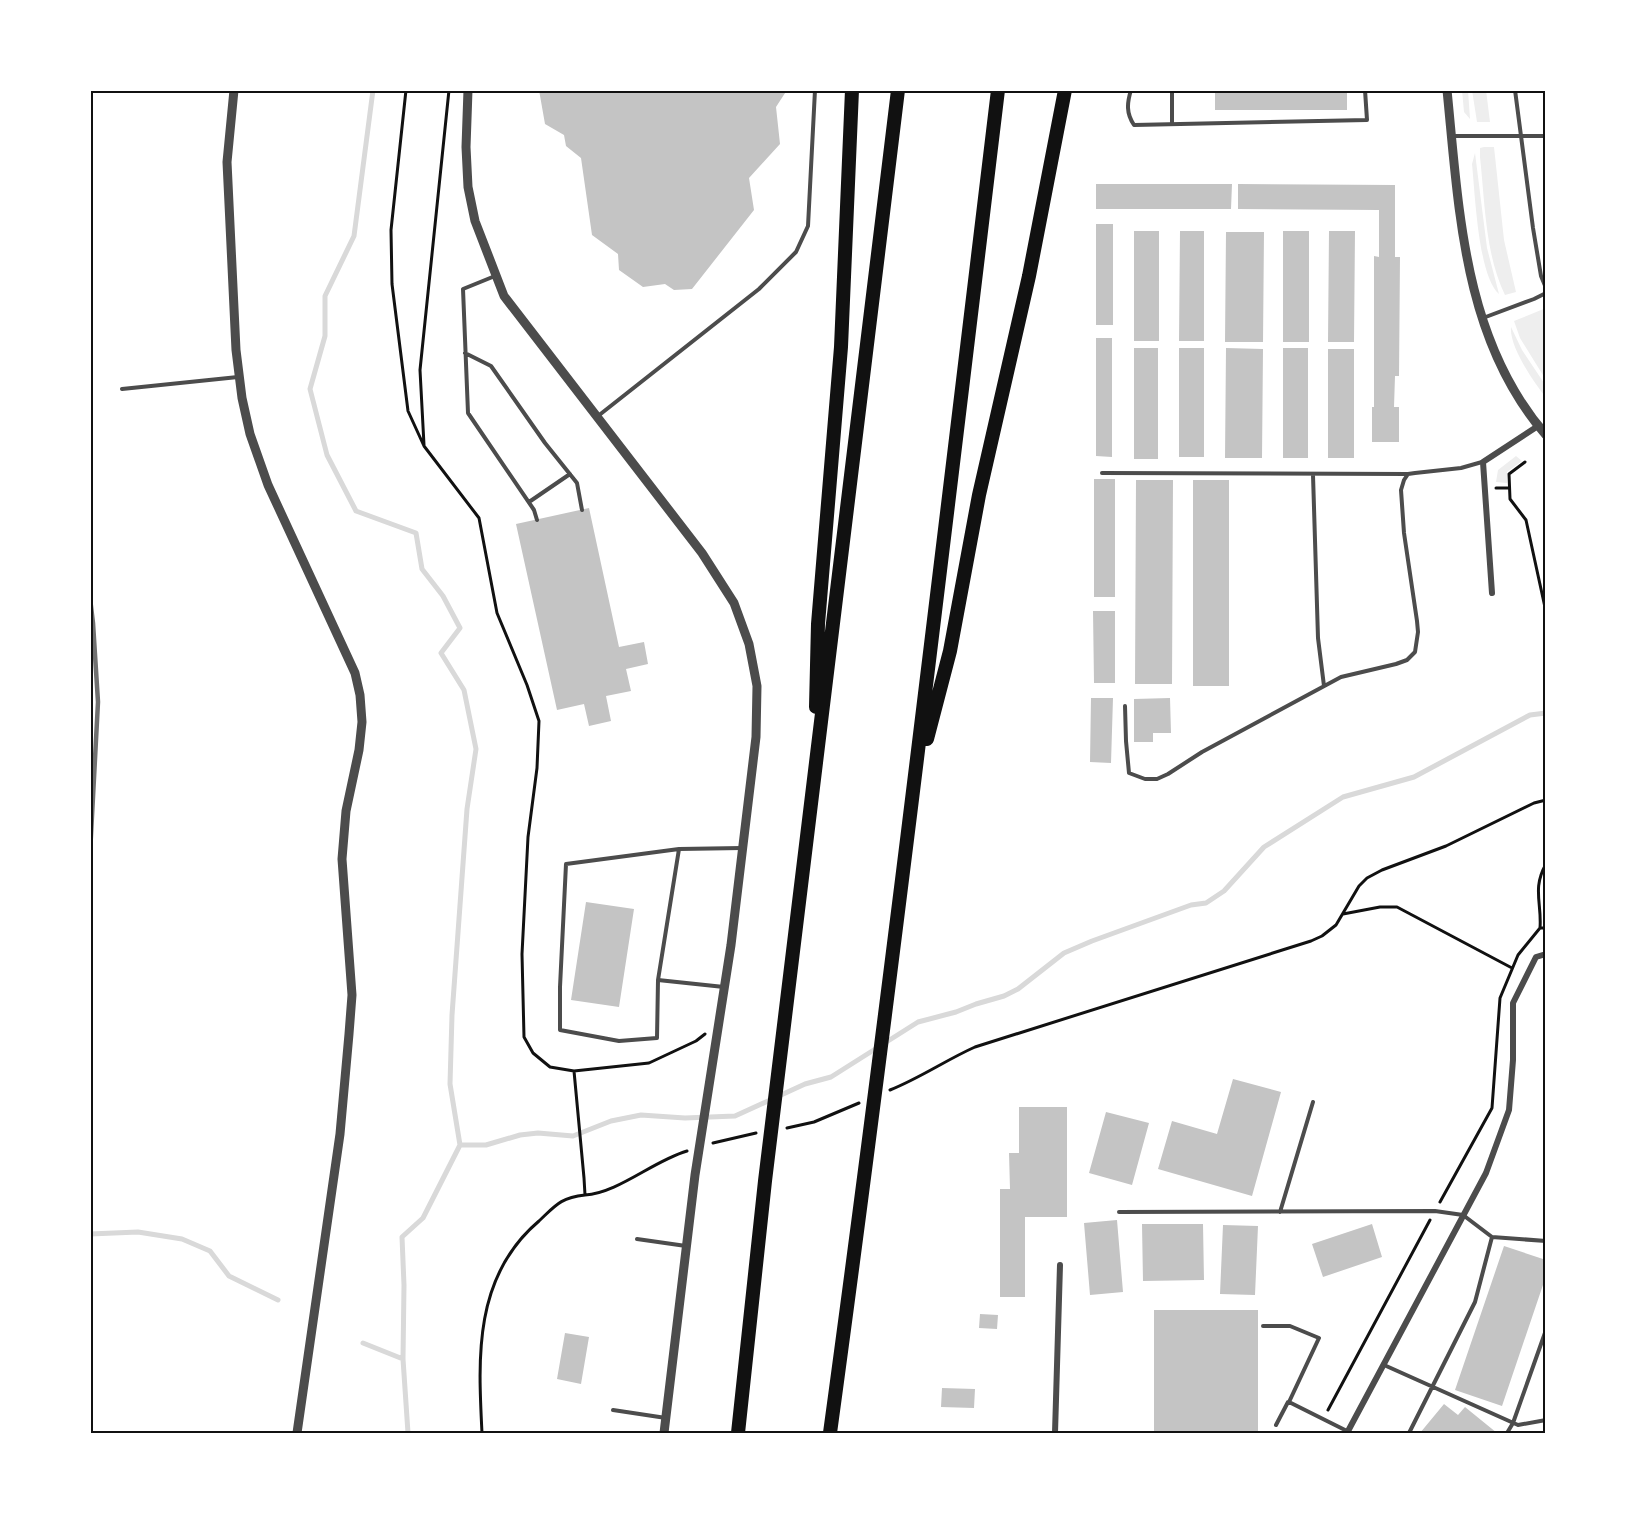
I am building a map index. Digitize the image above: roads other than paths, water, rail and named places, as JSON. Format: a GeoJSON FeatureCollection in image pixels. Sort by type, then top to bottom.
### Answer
{"type":"FeatureCollection","features":[{"type":"Feature","properties":{"kind":"highway"},"geometry":{"type":"LineString","coordinates":[[813,796],[818,624],[841,347],[852,90]]}},
{"type":"Feature","properties":{"kind":"highway"},"geometry":{"type":"LineString","coordinates":[[738,1433],[765,1181],[898,90]]}},
{"type":"Feature","properties":{"kind":"highway"},"geometry":{"type":"LineString","coordinates":[[830,1433],[914,791],[998,90]]}},
{"type":"Feature","properties":{"kind":"highway"},"geometry":{"type":"LineString","coordinates":[[914,791],[950,651],[979,495],[1029,276],[1064,92]]}},
{"type":"Feature","properties":{"kind":"street"},"geometry":{"type":"LineString","coordinates":[[234,90],[227,162],[236,350],[250,434],[268,485],[355,673],[360,695],[362,722],[359,750],[346,811],[342,859],[352,995],[340,1134],[297,1433]]}},
{"type":"Feature","properties":{"kind":"street"},"geometry":{"type":"LineString","coordinates":[[468,90],[466,147],[468,187],[475,221],[504,296],[702,553],[734,603],[749,644],[757,686],[756,738],[743,848],[725,987],[695,1175],[664,1433]]}},
{"type":"Feature","properties":{"kind":"street"},"geometry":{"type":"LineString","coordinates":[[1447,90],[1462,240],[1472,285],[1498,358],[1510,383],[1546,435]]}},
{"type":"Feature","properties":{"kind":"street"},"geometry":{"type":"LineString","coordinates":[[1492,593],[1483,462],[1538,426]]}},
{"type":"Feature","properties":{"kind":"street"},"geometry":{"type":"LineString","coordinates":[[1347,1432],[1486,1173],[1509,1110],[1513,1060],[1513,1003],[1536,957],[1546,954]]}},
{"type":"Feature","properties":{"kind":"street"},"geometry":{"type":"LineString","coordinates":[[1055,1433],[1060,1265]]}},
{"type":"Feature","properties":{"kind":"lane"},"geometry":{"type":"LineString","coordinates":[[596,417],[759,289],[796,252],[808,226],[815,90]]}},
{"type":"Feature","properties":{"kind":"lane"},"geometry":{"type":"LineString","coordinates":[[1131,90],[1128,115],[1134,125],[1367,120],[1365,90]]}},
{"type":"Feature","properties":{"kind":"lane"},"geometry":{"type":"LineString","coordinates":[[1172,90],[1172,124]]}},
{"type":"Feature","properties":{"kind":"lane"},"geometry":{"type":"LineString","coordinates":[[1515,90],[1536,248],[1541,276],[1546,288]]}},
{"type":"Feature","properties":{"kind":"lane"},"geometry":{"type":"LineString","coordinates":[[1452,136],[1546,136]]}},
{"type":"Feature","properties":{"kind":"lane"},"geometry":{"type":"LineString","coordinates":[[495,276],[463,289],[468,413],[534,510],[537,520]]}},
{"type":"Feature","properties":{"kind":"lane"},"geometry":{"type":"LineString","coordinates":[[1483,318],[1546,293]]}},
{"type":"Feature","properties":{"kind":"lane"},"geometry":{"type":"LineString","coordinates":[[465,353],[491,366],[545,443],[577,483],[582,510]]}},
{"type":"Feature","properties":{"kind":"lane"},"geometry":{"type":"LineString","coordinates":[[122,389],[239,377]]}},
{"type":"Feature","properties":{"kind":"lane"},"geometry":{"type":"LineString","coordinates":[[1102,473],[1408,474],[1461,468],[1483,462]]}},
{"type":"Feature","properties":{"kind":"lane"},"geometry":{"type":"LineString","coordinates":[[528,502],[570,474]]}},
{"type":"Feature","properties":{"kind":"lane"},"geometry":{"type":"LineString","coordinates":[[1313,474],[1318,638],[1323,686]]}},
{"type":"Feature","properties":{"kind":"lane"},"geometry":{"type":"LineString","coordinates":[[1125,706],[1129,772],[1144,778],[1157,778],[1168,774],[1202,752],[1323,686],[1341,678],[1407,660],[1414,652],[1417,621],[1404,533],[1401,490],[1408,474]]}},
{"type":"Feature","properties":{"kind":"lane"},"geometry":{"type":"LineString","coordinates":[[679,849],[658,980],[657,1038],[619,1041],[560,1030],[566,864],[679,849],[743,848]]}},
{"type":"Feature","properties":{"kind":"lane"},"geometry":{"type":"LineString","coordinates":[[658,980],[725,987]]}},
{"type":"Feature","properties":{"kind":"lane"},"geometry":{"type":"LineString","coordinates":[[1280,1212],[1312,1102]]}},
{"type":"Feature","properties":{"kind":"lane"},"geometry":{"type":"LineString","coordinates":[[1119,1212],[1435,1211],[1463,1215],[1492,1237],[1546,1241]]}},
{"type":"Feature","properties":{"kind":"lane"},"geometry":{"type":"LineString","coordinates":[[1409,1433],[1475,1302],[1492,1237]]}},
{"type":"Feature","properties":{"kind":"lane"},"geometry":{"type":"LineString","coordinates":[[637,1239],[687,1246]]}},
{"type":"Feature","properties":{"kind":"lane"},"geometry":{"type":"LineString","coordinates":[[1263,1326],[1290,1326],[1318,1338],[1275,1425]]}},
{"type":"Feature","properties":{"kind":"lane"},"geometry":{"type":"LineString","coordinates":[[1507,1433],[1513,1423],[1546,1330]]}},
{"type":"Feature","properties":{"kind":"lane"},"geometry":{"type":"LineString","coordinates":[[1383,1365],[1518,1425],[1546,1420]]}},
{"type":"Feature","properties":{"kind":"lane"},"geometry":{"type":"LineString","coordinates":[[1288,1402],[1347,1432]]}},
{"type":"Feature","properties":{"kind":"lane"},"geometry":{"type":"LineString","coordinates":[[613,1410],[666,1418]]}},
{"type":"Feature","properties":{"kind":"waterway"},"geometry":{"type":"LineString","coordinates":[[373,90],[354,236],[325,296],[325,336],[310,389],[327,455],[356,511],[416,533],[422,569],[443,596],[460,628],[441,653],[464,690],[476,749],[467,809],[452,1015],[450,1084],[460,1145],[423,1218],[402,1237],[403,1359],[408,1433]]}},
{"type":"Feature","properties":{"kind":"waterway"},"geometry":{"type":"LineString","coordinates":[[460,1145],[486,1145],[520,1135],[538,1133],[573,1136],[611,1121],[641,1115],[685,1118],[735,1116],[805,1084],[831,1077],[918,1022],[1004,996],[1018,989],[1064,953],[1191,905],[1206,903],[1224,891],[1264,847],[1343,797],[1414,777],[1530,715],[1546,713]]}},
{"type":"Feature","properties":{"kind":"waterway"},"geometry":{"type":"LineString","coordinates":[[90,1234],[138,1232],[182,1239],[210,1251],[229,1276],[278,1300]]}},
{"type":"Feature","properties":{"kind":"waterway"},"geometry":{"type":"LineString","coordinates":[[363,1343],[403,1359]]}},
{"type":"Feature","properties":{"kind":"railway"},"geometry":{"type":"LineString","coordinates":[[90,598],[98,702],[90,854]]}}]}
